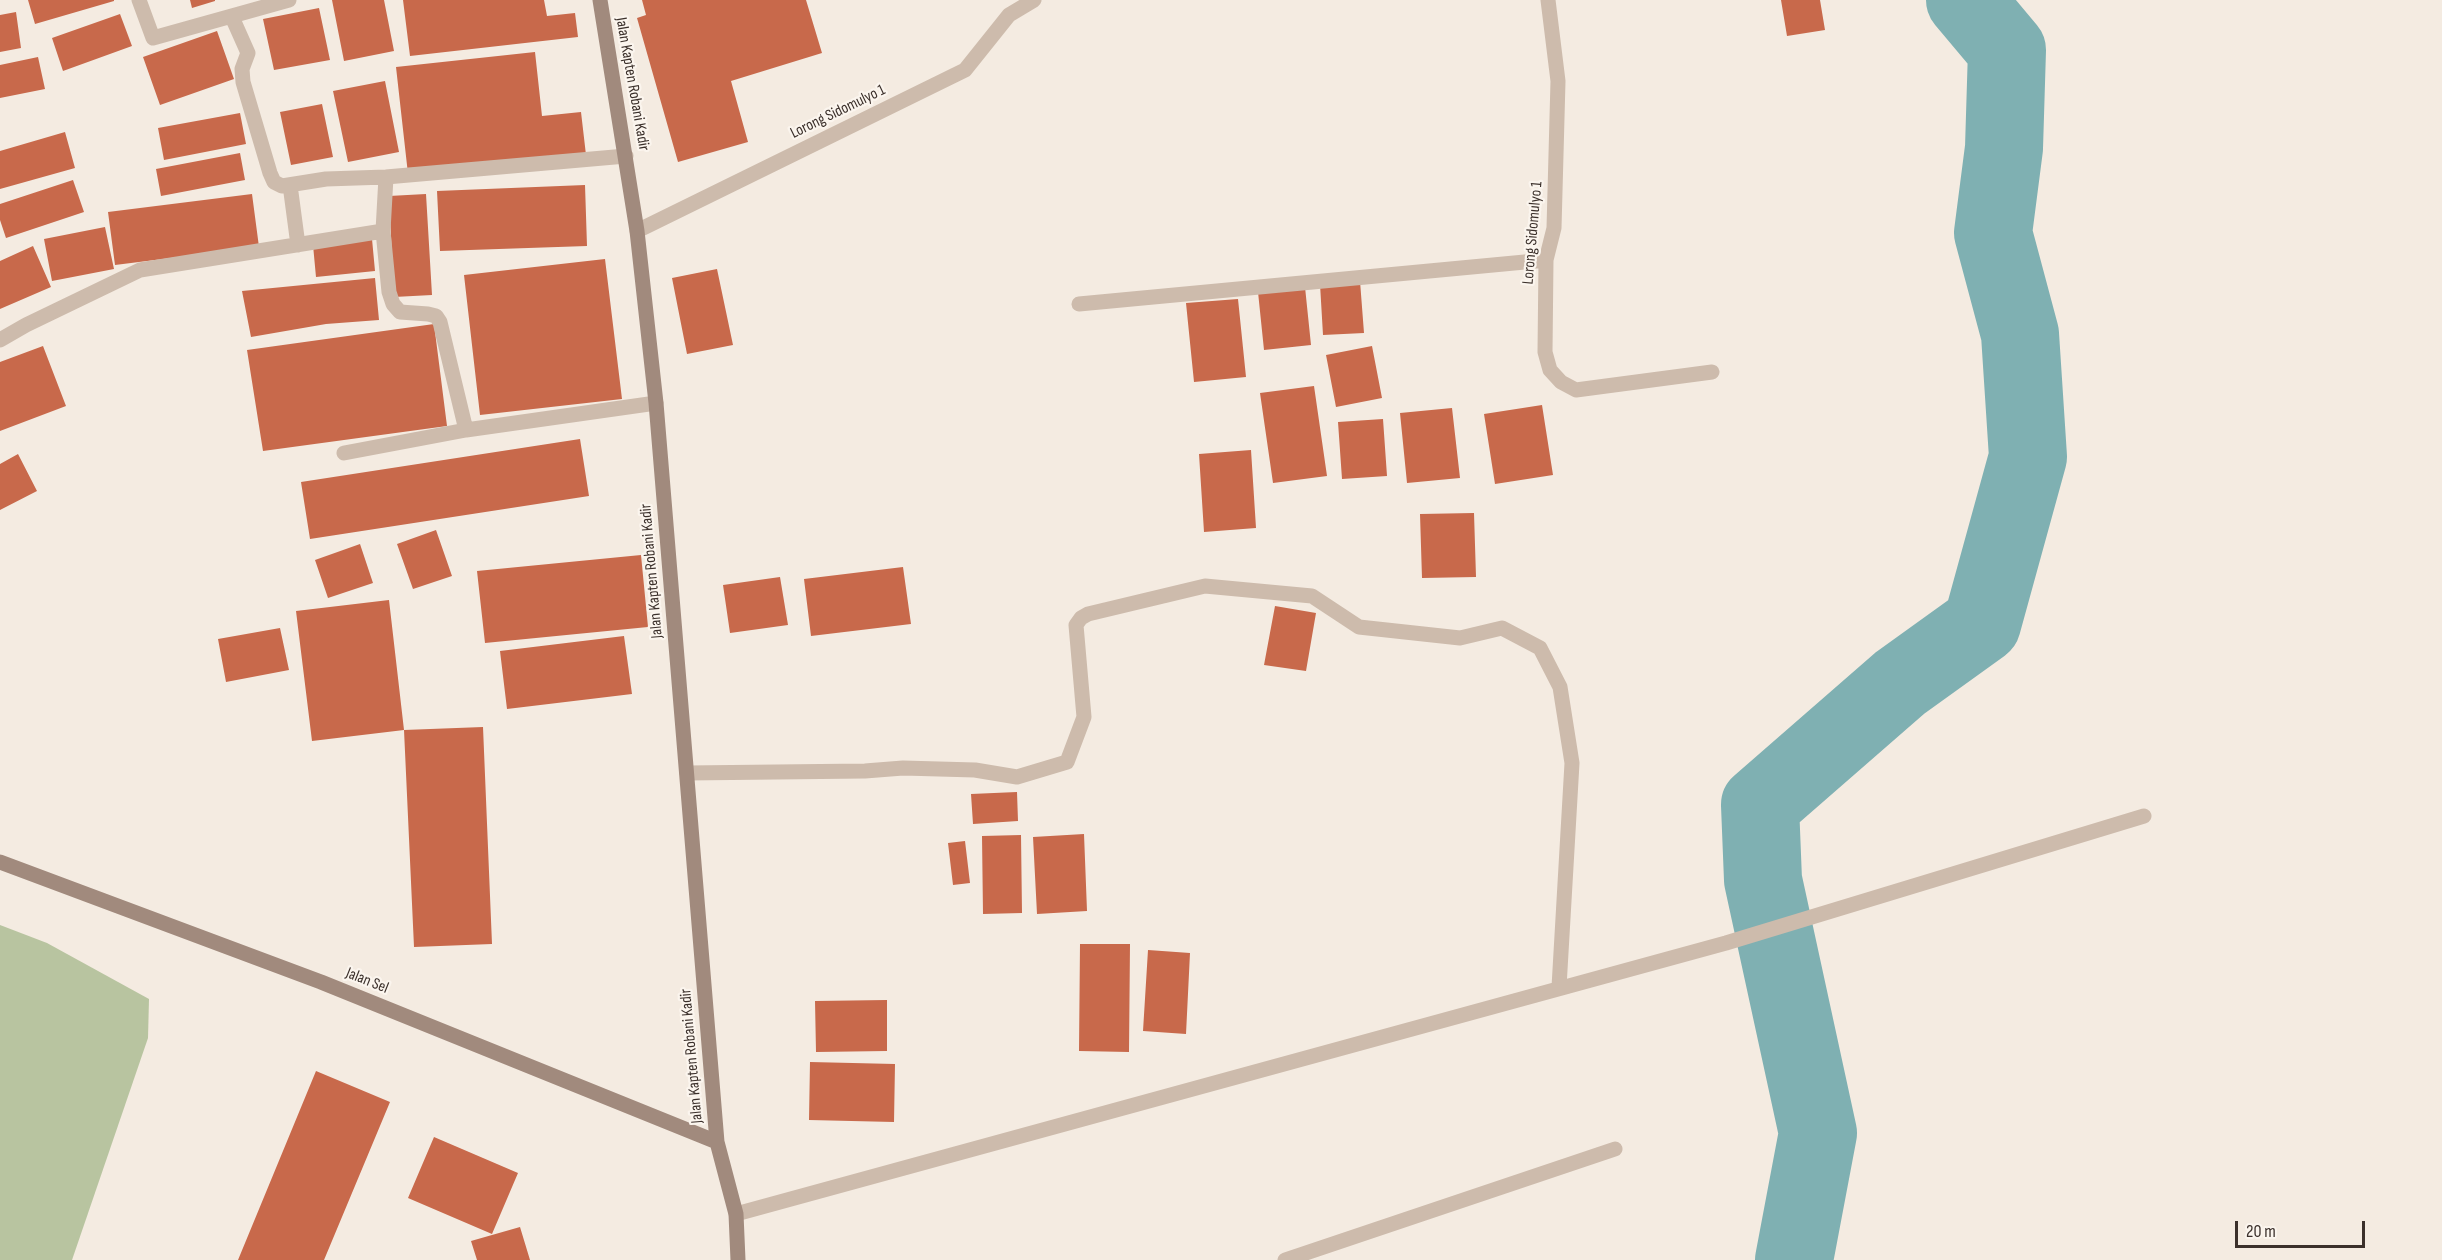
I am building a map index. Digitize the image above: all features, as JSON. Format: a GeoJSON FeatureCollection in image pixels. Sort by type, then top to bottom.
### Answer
{"type":"FeatureCollection","features":[{"type":"Feature","properties":{"kind":"main road","name":"Jalan Kapten Robani Kadir"},"geometry":{"type":"LineString","coordinates":[[600,0],[637,231],[656,403],[717,1142],[735,1214],[738,1260]]}},
{"type":"Feature","properties":{"kind":"main road","name":"Jalan Sel"},"geometry":{"type":"LineString","coordinates":[[0,862],[321,982],[717,1142]]}},
{"type":"Feature","properties":{"kind":"street"},"geometry":{"type":"LineString","coordinates":[[139,0],[153,38],[289,0]]}},
{"type":"Feature","properties":{"kind":"street","name":"Lorong Sidomulyo 1"},"geometry":{"type":"LineString","coordinates":[[637,231],[965,70],[1009,15],[1034,0]]}},
{"type":"Feature","properties":{"kind":"street","name":"Lorong Sidomulyo 1"},"geometry":{"type":"LineString","coordinates":[[1548,0],[1558,81],[1554,228],[1546,260],[1545,352],[1550,370],[1561,382],[1576,390],[1712,372]]}},
{"type":"Feature","properties":{"kind":"street"},"geometry":{"type":"LineString","coordinates":[[232,17],[248,53],[242,69],[243,82],[270,173],[274,183],[282,186],[326,179],[386,177],[626,156]]}},
{"type":"Feature","properties":{"kind":"street"},"geometry":{"type":"LineString","coordinates":[[386,177],[383,231],[389,292],[393,304],[400,312],[428,314],[436,316],[440,322],[466,430]]}},
{"type":"Feature","properties":{"kind":"street"},"geometry":{"type":"LineString","coordinates":[[290,185],[298,245]]}},
{"type":"Feature","properties":{"kind":"street"},"geometry":{"type":"LineString","coordinates":[[0,340],[105,285],[140,270],[383,231]]}},
{"type":"Feature","properties":{"kind":"street"},"geometry":{"type":"LineString","coordinates":[[1079,304],[1546,260]]}},
{"type":"Feature","properties":{"kind":"street"},"geometry":{"type":"LineString","coordinates":[[344,453],[466,430],[656,403]]}},
{"type":"Feature","properties":{"kind":"street"},"geometry":{"type":"LineString","coordinates":[[687,773],[865,771],[903,768],[975,770],[1017,777],[1067,762],[1084,717],[1076,625],[1081,618],[1088,614],[1205,586],[1312,596],[1359,627],[1460,638],[1502,628],[1540,648],[1560,687],[1572,763],[1559,987]]}},
{"type":"Feature","properties":{"kind":"street"},"geometry":{"type":"LineString","coordinates":[[735,1214],[1726,943],[2144,816]]}},
{"type":"Feature","properties":{"kind":"street"},"geometry":{"type":"LineString","coordinates":[[1285,1260],[1614,1149]]}},
{"type":"Feature","properties":{"kind":"green space"},"geometry":{"type":"Polygon","coordinates":[[[0,925],[47,943],[149,999],[148,1038],[72,1260],[0,1260],[0,925]]]}},
{"type":"Feature","properties":{"kind":"building"},"geometry":{"type":"Polygon","coordinates":[[[28,0],[114,0],[114,1],[35,24],[28,0]]]}},
{"type":"Feature","properties":{"kind":"building"},"geometry":{"type":"Polygon","coordinates":[[[190,0],[215,0],[215,1],[192,8],[190,0]]]}},
{"type":"Feature","properties":{"kind":"building"},"geometry":{"type":"Polygon","coordinates":[[[332,0],[384,0],[394,51],[344,61],[332,0]]]}},
{"type":"Feature","properties":{"kind":"building"},"geometry":{"type":"Polygon","coordinates":[[[403,0],[544,0],[547,16],[575,13],[578,37],[410,56],[403,0]]]}},
{"type":"Feature","properties":{"kind":"building"},"geometry":{"type":"Polygon","coordinates":[[[642,0],[806,0],[822,53],[731,81],[748,142],[678,162],[637,18],[646,15],[642,0]]]}},
{"type":"Feature","properties":{"kind":"building"},"geometry":{"type":"Polygon","coordinates":[[[1781,0],[1820,0],[1825,30],[1787,36],[1781,0]]]}},
{"type":"Feature","properties":{"kind":"building"},"geometry":{"type":"Polygon","coordinates":[[[319,8],[330,60],[274,70],[263,19],[319,8]]]}},
{"type":"Feature","properties":{"kind":"building"},"geometry":{"type":"Polygon","coordinates":[[[16,12],[21,48],[0,52],[0,15],[16,12]]]}},
{"type":"Feature","properties":{"kind":"building"},"geometry":{"type":"Polygon","coordinates":[[[120,14],[132,46],[63,71],[52,38],[120,14]]]}},
{"type":"Feature","properties":{"kind":"building"},"geometry":{"type":"Polygon","coordinates":[[[217,31],[234,79],[160,105],[143,57],[217,31]]]}},
{"type":"Feature","properties":{"kind":"building"},"geometry":{"type":"Polygon","coordinates":[[[535,52],[542,116],[581,112],[586,155],[408,174],[396,67],[535,52]]]}},
{"type":"Feature","properties":{"kind":"building"},"geometry":{"type":"Polygon","coordinates":[[[38,57],[45,89],[0,98],[0,65],[38,57]]]}},
{"type":"Feature","properties":{"kind":"building"},"geometry":{"type":"Polygon","coordinates":[[[385,81],[399,152],[348,162],[333,91],[385,81]]]}},
{"type":"Feature","properties":{"kind":"building"},"geometry":{"type":"Polygon","coordinates":[[[322,104],[333,157],[291,165],[280,112],[322,104]]]}},
{"type":"Feature","properties":{"kind":"building"},"geometry":{"type":"Polygon","coordinates":[[[240,113],[246,144],[164,160],[158,128],[240,113]]]}},
{"type":"Feature","properties":{"kind":"building"},"geometry":{"type":"Polygon","coordinates":[[[65,132],[75,168],[0,189],[0,151],[65,132]]]}},
{"type":"Feature","properties":{"kind":"building"},"geometry":{"type":"Polygon","coordinates":[[[240,153],[245,180],[161,196],[156,169],[240,153]]]}},
{"type":"Feature","properties":{"kind":"building"},"geometry":{"type":"Polygon","coordinates":[[[73,180],[84,212],[6,238],[0,220],[0,204],[73,180]]]}},
{"type":"Feature","properties":{"kind":"building"},"geometry":{"type":"Polygon","coordinates":[[[585,185],[587,246],[440,251],[437,191],[585,185]]]}},
{"type":"Feature","properties":{"kind":"building"},"geometry":{"type":"Polygon","coordinates":[[[252,194],[259,247],[115,265],[108,212],[252,194]]]}},
{"type":"Feature","properties":{"kind":"building"},"geometry":{"type":"Polygon","coordinates":[[[426,194],[432,295],[394,297],[389,196],[426,194]]]}},
{"type":"Feature","properties":{"kind":"building"},"geometry":{"type":"Polygon","coordinates":[[[105,227],[114,269],[52,281],[44,239],[105,227]]]}},
{"type":"Feature","properties":{"kind":"building"},"geometry":{"type":"Polygon","coordinates":[[[372,239],[375,271],[316,277],[313,245],[372,239]]]}},
{"type":"Feature","properties":{"kind":"building"},"geometry":{"type":"Polygon","coordinates":[[[33,246],[51,287],[0,309],[0,261],[33,246]]]}},
{"type":"Feature","properties":{"kind":"building"},"geometry":{"type":"Polygon","coordinates":[[[605,259],[622,399],[480,415],[464,275],[605,259]]]}},
{"type":"Feature","properties":{"kind":"building"},"geometry":{"type":"Polygon","coordinates":[[[717,269],[733,345],[687,354],[672,278],[717,269]]]}},
{"type":"Feature","properties":{"kind":"building"},"geometry":{"type":"Polygon","coordinates":[[[375,278],[379,320],[326,324],[251,337],[242,291],[375,278]]]}},
{"type":"Feature","properties":{"kind":"building"},"geometry":{"type":"Polygon","coordinates":[[[1360,281],[1364,333],[1323,335],[1320,284],[1360,281]]]}},
{"type":"Feature","properties":{"kind":"building"},"geometry":{"type":"Polygon","coordinates":[[[1305,287],[1311,345],[1264,350],[1258,292],[1305,287]]]}},
{"type":"Feature","properties":{"kind":"building"},"geometry":{"type":"Polygon","coordinates":[[[1238,299],[1246,377],[1194,382],[1186,303],[1238,299]]]}},
{"type":"Feature","properties":{"kind":"building"},"geometry":{"type":"Polygon","coordinates":[[[434,324],[447,426],[263,451],[247,350],[434,324]]]}},
{"type":"Feature","properties":{"kind":"building"},"geometry":{"type":"Polygon","coordinates":[[[43,346],[66,406],[0,431],[0,362],[43,346]]]}},
{"type":"Feature","properties":{"kind":"building"},"geometry":{"type":"Polygon","coordinates":[[[1372,346],[1382,398],[1336,407],[1326,355],[1372,346]]]}},
{"type":"Feature","properties":{"kind":"building"},"geometry":{"type":"Polygon","coordinates":[[[1314,386],[1327,476],[1273,483],[1260,393],[1314,386]]]}},
{"type":"Feature","properties":{"kind":"building"},"geometry":{"type":"Polygon","coordinates":[[[1542,405],[1553,475],[1495,484],[1484,414],[1542,405]]]}},
{"type":"Feature","properties":{"kind":"building"},"geometry":{"type":"Polygon","coordinates":[[[1452,408],[1460,478],[1407,483],[1400,413],[1452,408]]]}},
{"type":"Feature","properties":{"kind":"building"},"geometry":{"type":"Polygon","coordinates":[[[1383,419],[1387,476],[1342,479],[1338,422],[1383,419]]]}},
{"type":"Feature","properties":{"kind":"building"},"geometry":{"type":"Polygon","coordinates":[[[580,439],[589,496],[310,539],[301,482],[580,439]]]}},
{"type":"Feature","properties":{"kind":"building"},"geometry":{"type":"Polygon","coordinates":[[[1251,450],[1256,528],[1204,532],[1199,454],[1251,450]]]}},
{"type":"Feature","properties":{"kind":"building"},"geometry":{"type":"Polygon","coordinates":[[[18,454],[37,491],[0,510],[0,464],[18,454]]]}},
{"type":"Feature","properties":{"kind":"building"},"geometry":{"type":"Polygon","coordinates":[[[1474,513],[1476,577],[1422,578],[1420,514],[1474,513]]]}},
{"type":"Feature","properties":{"kind":"building"},"geometry":{"type":"Polygon","coordinates":[[[436,530],[452,576],[413,589],[397,544],[436,530]]]}},
{"type":"Feature","properties":{"kind":"building"},"geometry":{"type":"Polygon","coordinates":[[[360,544],[373,583],[328,598],[315,560],[360,544]]]}},
{"type":"Feature","properties":{"kind":"building"},"geometry":{"type":"Polygon","coordinates":[[[641,555],[648,627],[485,643],[477,571],[641,555]]]}},
{"type":"Feature","properties":{"kind":"building"},"geometry":{"type":"Polygon","coordinates":[[[903,567],[911,624],[811,636],[804,579],[903,567]]]}},
{"type":"Feature","properties":{"kind":"building"},"geometry":{"type":"Polygon","coordinates":[[[780,577],[788,625],[730,633],[723,585],[780,577]]]}},
{"type":"Feature","properties":{"kind":"building"},"geometry":{"type":"Polygon","coordinates":[[[389,600],[404,730],[312,741],[296,611],[389,600]]]}},
{"type":"Feature","properties":{"kind":"building"},"geometry":{"type":"Polygon","coordinates":[[[1275,606],[1316,613],[1306,671],[1264,665],[1275,606]]]}},
{"type":"Feature","properties":{"kind":"building"},"geometry":{"type":"Polygon","coordinates":[[[280,628],[289,670],[226,682],[218,639],[280,628]]]}},
{"type":"Feature","properties":{"kind":"building"},"geometry":{"type":"Polygon","coordinates":[[[624,636],[632,694],[507,709],[500,651],[624,636]]]}},
{"type":"Feature","properties":{"kind":"building"},"geometry":{"type":"Polygon","coordinates":[[[483,727],[492,944],[414,947],[404,730],[483,727]]]}},
{"type":"Feature","properties":{"kind":"building"},"geometry":{"type":"Polygon","coordinates":[[[1017,792],[1018,821],[973,824],[971,794],[1017,792]]]}},
{"type":"Feature","properties":{"kind":"building"},"geometry":{"type":"Polygon","coordinates":[[[1084,834],[1087,911],[1037,914],[1033,837],[1084,834]]]}},
{"type":"Feature","properties":{"kind":"building"},"geometry":{"type":"Polygon","coordinates":[[[1021,835],[1022,913],[983,914],[982,836],[1021,835]]]}},
{"type":"Feature","properties":{"kind":"building"},"geometry":{"type":"Polygon","coordinates":[[[965,841],[970,883],[953,885],[948,843],[965,841]]]}},
{"type":"Feature","properties":{"kind":"building"},"geometry":{"type":"Polygon","coordinates":[[[1080,944],[1130,944],[1129,1052],[1079,1051],[1080,944]]]}},
{"type":"Feature","properties":{"kind":"building"},"geometry":{"type":"Polygon","coordinates":[[[1148,950],[1190,953],[1186,1034],[1143,1031],[1148,950]]]}},
{"type":"Feature","properties":{"kind":"building"},"geometry":{"type":"Polygon","coordinates":[[[887,1000],[887,1051],[816,1052],[815,1001],[887,1000]]]}},
{"type":"Feature","properties":{"kind":"building"},"geometry":{"type":"Polygon","coordinates":[[[810,1062],[895,1064],[894,1122],[809,1120],[810,1062]]]}},
{"type":"Feature","properties":{"kind":"building"},"geometry":{"type":"Polygon","coordinates":[[[316,1071],[390,1102],[324,1260],[238,1260],[316,1071]]]}},
{"type":"Feature","properties":{"kind":"building"},"geometry":{"type":"Polygon","coordinates":[[[434,1137],[518,1173],[492,1234],[408,1198],[434,1137]]]}},
{"type":"Feature","properties":{"kind":"building"},"geometry":{"type":"Polygon","coordinates":[[[520,1227],[530,1260],[477,1260],[471,1241],[520,1227]]]}},
{"type":"Feature","properties":{"kind":"waterway"},"geometry":{"type":"LineString","coordinates":[[1794,1260],[1818,1133],[1763,880],[1760,805],[1900,683],[1982,624],[2028,457],[2020,334],[1993,233],[2004,148],[2007,50],[1965,0]]}}]}
